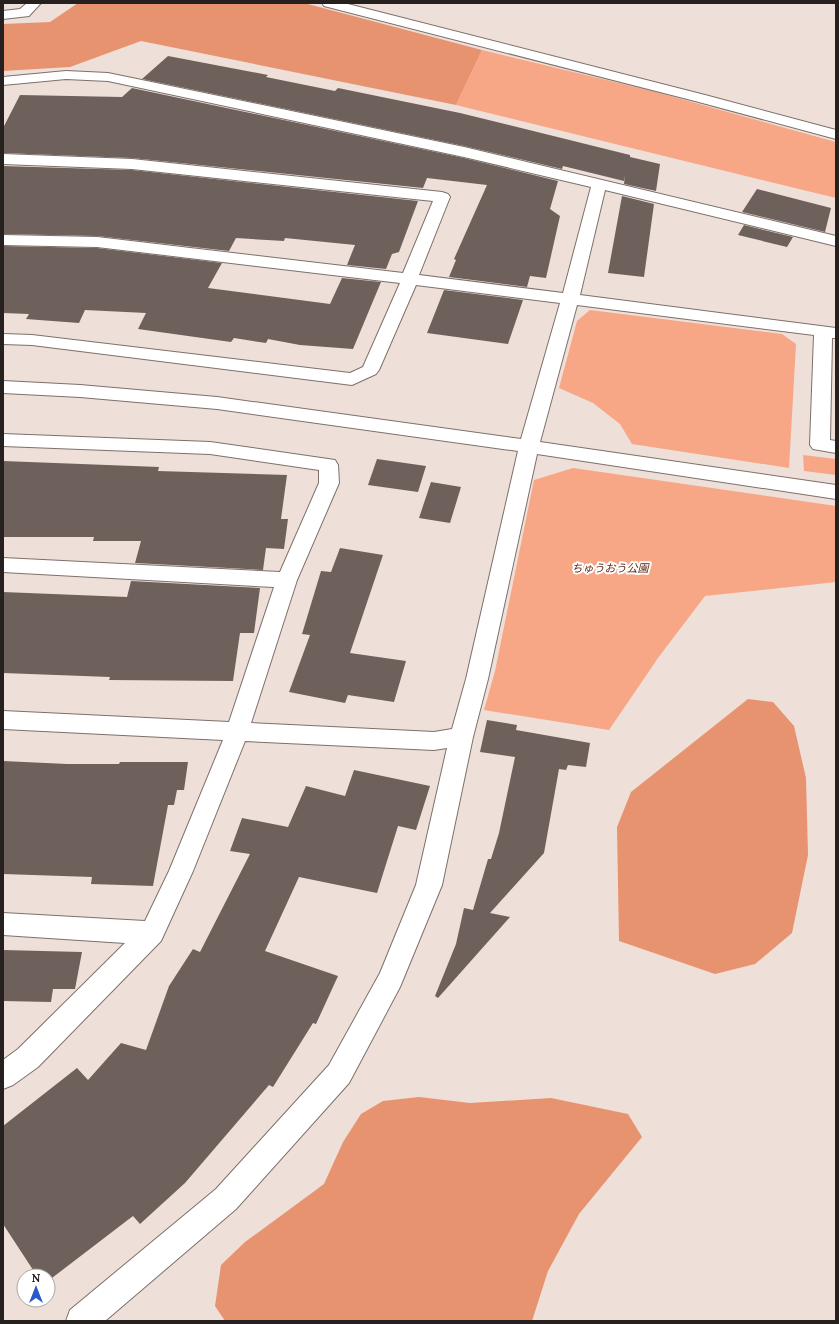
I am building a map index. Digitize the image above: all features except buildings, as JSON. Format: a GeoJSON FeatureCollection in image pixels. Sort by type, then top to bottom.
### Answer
{"type":"FeatureCollection","features":[{"type":"Feature","properties":{"kind":"street"},"geometry":{"type":"LineString","coordinates":[[3,15],[24,13],[34,3]]}},
{"type":"Feature","properties":{"kind":"street"},"geometry":{"type":"LineString","coordinates":[[329,3],[700,98],[836,135]]}},
{"type":"Feature","properties":{"kind":"street"},"geometry":{"type":"LineString","coordinates":[[3,81],[66,75],[108,77],[456,151],[836,241]]}},
{"type":"Feature","properties":{"kind":"street"},"geometry":{"type":"LineString","coordinates":[[3,159],[132,164],[442,197],[370,370],[352,379],[39,341],[3,338]]}},
{"type":"Feature","properties":{"kind":"street"},"geometry":{"type":"LineString","coordinates":[[81,1321],[226,1199],[339,1074],[391,979],[429,886],[461,737],[476,679],[529,447],[570,300],[599,185]]}},
{"type":"Feature","properties":{"kind":"street"},"geometry":{"type":"LineString","coordinates":[[3,240],[97,242],[409,279],[830,333],[820,445],[836,447]]}},
{"type":"Feature","properties":{"kind":"street"},"geometry":{"type":"LineString","coordinates":[[3,387],[217,403],[836,492]]}},
{"type":"Feature","properties":{"kind":"street"},"geometry":{"type":"LineString","coordinates":[[3,440],[210,448],[328,465],[329,483],[287,580],[229,755],[181,871],[152,933],[28,1058],[3,1076]]}},
{"type":"Feature","properties":{"kind":"street"},"geometry":{"type":"LineString","coordinates":[[3,565],[287,580]]}},
{"type":"Feature","properties":{"kind":"street"},"geometry":{"type":"LineString","coordinates":[[3,720],[434,741],[461,737]]}},
{"type":"Feature","properties":{"kind":"street"},"geometry":{"type":"LineString","coordinates":[[3,924],[152,933]]}},
{"type":"Feature","properties":{"kind":"green space"},"geometry":{"type":"Polygon","coordinates":[[[482,50],[656,92],[836,142],[836,198],[456,105],[482,50]]]}},
{"type":"Feature","properties":{"kind":"green space"},"geometry":{"type":"Polygon","coordinates":[[[590,310],[782,334],[796,344],[789,468],[632,444],[620,424],[593,403],[559,388],[577,321],[590,310]]]}},
{"type":"Feature","properties":{"kind":"green space"},"geometry":{"type":"Polygon","coordinates":[[[803,455],[836,459],[836,475],[804,471],[803,455]]]}},
{"type":"Feature","properties":{"kind":"green space","name":"ちゅうおう公園"},"geometry":{"type":"Polygon","coordinates":[[[573,468],[836,506],[836,582],[705,596],[658,658],[609,730],[484,710],[495,671],[534,480],[573,468]]]}},
{"type":"Feature","properties":{"kind":"shaded area"},"geometry":{"type":"Polygon","coordinates":[[[78,3],[304,3],[482,50],[456,105],[141,41],[70,67],[3,71],[3,24],[50,22],[78,3]]]}},
{"type":"Feature","properties":{"kind":"shaded area"},"geometry":{"type":"Polygon","coordinates":[[[748,699],[773,702],[794,726],[806,778],[808,855],[792,933],[755,964],[715,974],[619,941],[617,827],[631,792],[748,699]]]}},
{"type":"Feature","properties":{"kind":"shaded area"},"geometry":{"type":"Polygon","coordinates":[[[419,1097],[470,1103],[551,1098],[628,1114],[642,1137],[579,1214],[548,1271],[532,1321],[225,1321],[215,1306],[221,1265],[245,1242],[324,1184],[343,1142],[361,1114],[383,1101],[419,1097]]]}}]}
